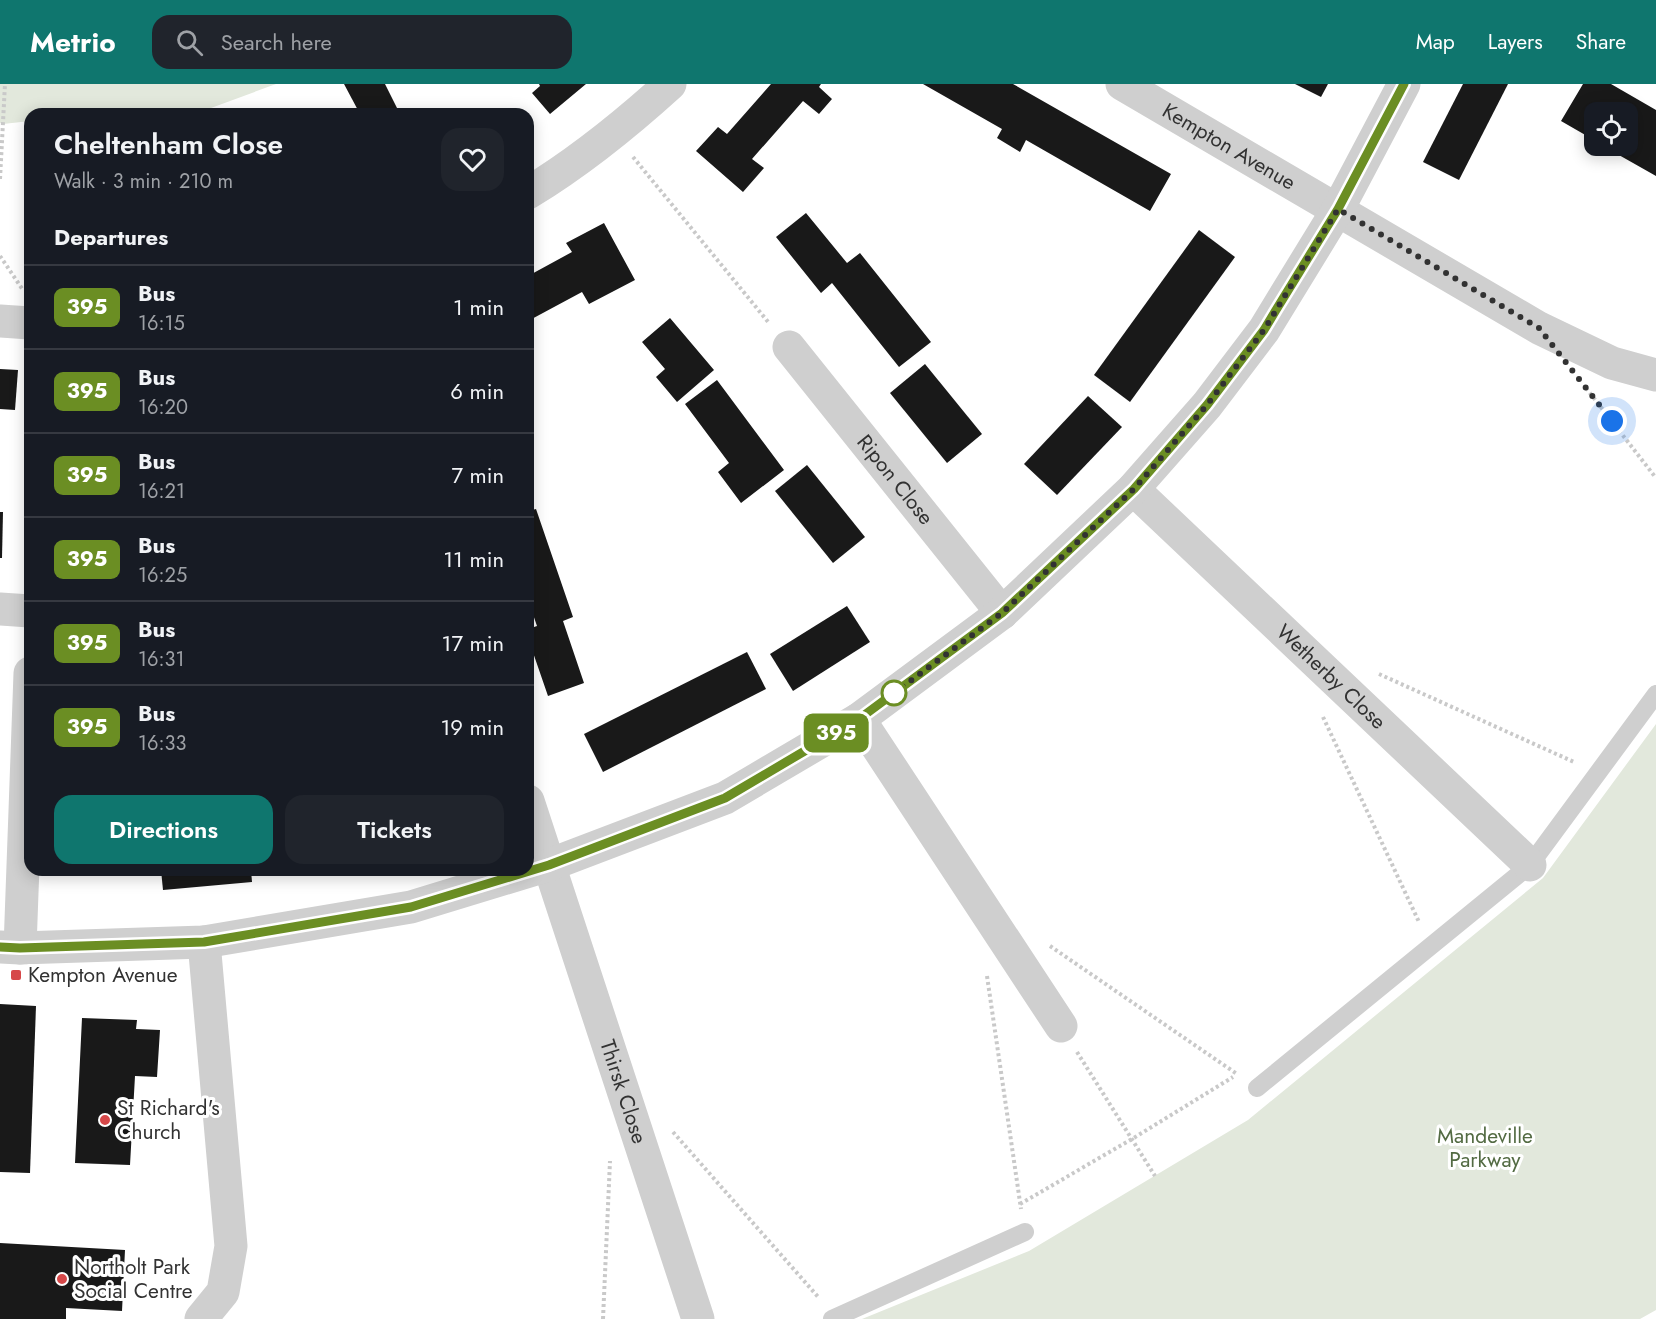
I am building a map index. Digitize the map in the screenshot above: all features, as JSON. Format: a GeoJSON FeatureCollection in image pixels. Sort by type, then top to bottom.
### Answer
{"type":"FeatureCollection","features":[{"type":"Feature","properties":{"kind":"street"},"geometry":{"type":"LineString","coordinates":[[534,189],[614,133],[670,84]]}},
{"type":"Feature","properties":{"kind":"street","name":"Kempton Avenue"},"geometry":{"type":"LineString","coordinates":[[1122,84],[1539,328],[1612,363],[1656,375]]}},
{"type":"Feature","properties":{"kind":"street"},"geometry":{"type":"LineString","coordinates":[[534,870],[725,798],[859,719],[1002,613],[1134,489],[1207,405],[1264,330],[1338,209],[1404,84]]}},
{"type":"Feature","properties":{"kind":"street"},"geometry":{"type":"LineString","coordinates":[[0,321],[24,309]]}},
{"type":"Feature","properties":{"kind":"street","name":"Ripon Close"},"geometry":{"type":"LineString","coordinates":[[789,347],[1002,613]]}},
{"type":"Feature","properties":{"kind":"street","name":"Wetherby Close"},"geometry":{"type":"LineString","coordinates":[[1134,489],[1530,865]]}},
{"type":"Feature","properties":{"kind":"street"},"geometry":{"type":"LineString","coordinates":[[0,609],[24,611]]}},
{"type":"Feature","properties":{"kind":"street"},"geometry":{"type":"LineString","coordinates":[[859,719],[1061,1026]]}},
{"type":"Feature","properties":{"kind":"street"},"geometry":{"type":"LineString","coordinates":[[24,756],[10,948],[204,942],[411,907],[513,876]]}},
{"type":"Feature","properties":{"kind":"street","name":"Thirsk Close"},"geometry":{"type":"LineString","coordinates":[[534,819],[698,1319]]}},
{"type":"Feature","properties":{"kind":"street"},"geometry":{"type":"LineString","coordinates":[[201,1319],[223,1292],[231,1246],[204,942]]}},
{"type":"Feature","properties":{"kind":"lane"},"geometry":{"type":"LineString","coordinates":[[1257,1088],[1530,865],[1656,694]]}},
{"type":"Feature","properties":{"kind":"lane"},"geometry":{"type":"LineString","coordinates":[[832,1319],[1025,1232]]}},
{"type":"Feature","properties":{"kind":"path"},"geometry":{"type":"LineString","coordinates":[[0,179],[5,84]]}},
{"type":"Feature","properties":{"kind":"path"},"geometry":{"type":"LineString","coordinates":[[614,133],[789,347]]}},
{"type":"Feature","properties":{"kind":"path"},"geometry":{"type":"LineString","coordinates":[[0,256],[24,301]]}},
{"type":"Feature","properties":{"kind":"path"},"geometry":{"type":"LineString","coordinates":[[1583,384],[1656,478]]}},
{"type":"Feature","properties":{"kind":"path"},"geometry":{"type":"LineString","coordinates":[[1020,1204],[1238,1074],[1043,941]]}},
{"type":"Feature","properties":{"kind":"path"},"geometry":{"type":"LineString","coordinates":[[986,975],[1025,1232]]}},
{"type":"Feature","properties":{"kind":"path"},"geometry":{"type":"LineString","coordinates":[[1061,1026],[1155,1176]]}},
{"type":"Feature","properties":{"kind":"green space"},"geometry":{"type":"Polygon","coordinates":[[[0,84],[276,84],[211,108],[24,108],[24,122],[0,123],[0,84]]]}},
{"type":"Feature","properties":{"kind":"green space","name":"Mandeville Parkway"},"geometry":{"type":"Polygon","coordinates":[[[1656,724],[1656,1310],[1640,1319],[862,1319],[1029,1251],[1248,1120],[1543,878],[1656,724]]]}},
{"type":"Feature","properties":{"kind":"building"},"geometry":{"type":"Polygon","coordinates":[[[344,84],[385,84],[397,108],[357,108],[344,84]]]}},
{"type":"Feature","properties":{"kind":"building"},"geometry":{"type":"Polygon","coordinates":[[[539,84],[586,84],[550,114],[532,93],[540,86],[539,84]]]}},
{"type":"Feature","properties":{"kind":"building"},"geometry":{"type":"Polygon","coordinates":[[[771,84],[821,84],[819,87],[832,99],[819,114],[803,101],[752,159],[764,168],[743,192],[696,151],[718,127],[727,134],[771,84]]]}},
{"type":"Feature","properties":{"kind":"building"},"geometry":{"type":"Polygon","coordinates":[[[923,84],[1013,84],[1171,174],[1150,211],[1026,140],[1020,152],[997,138],[1002,129],[923,84]]]}},
{"type":"Feature","properties":{"kind":"building"},"geometry":{"type":"Polygon","coordinates":[[[1295,84],[1328,84],[1321,97],[1295,84]]]}},
{"type":"Feature","properties":{"kind":"building"},"geometry":{"type":"Polygon","coordinates":[[[1463,84],[1508,84],[1459,180],[1423,162],[1463,84]]]}},
{"type":"Feature","properties":{"kind":"building"},"geometry":{"type":"Polygon","coordinates":[[[1583,84],[1611,84],[1656,110],[1656,176],[1621,156],[1638,156],[1638,102],[1584,102],[1584,134],[1561,121],[1583,84]]]}},
{"type":"Feature","properties":{"kind":"building"},"geometry":{"type":"Polygon","coordinates":[[[806,213],[847,263],[860,253],[931,342],[899,367],[832,283],[821,293],[776,237],[806,213]]]}},
{"type":"Feature","properties":{"kind":"building"},"geometry":{"type":"Polygon","coordinates":[[[604,223],[635,280],[589,304],[582,292],[534,318],[534,273],[572,252],[566,243],[604,223]]]}},
{"type":"Feature","properties":{"kind":"building"},"geometry":{"type":"Polygon","coordinates":[[[1199,230],[1235,257],[1130,402],[1094,375],[1199,230]]]}},
{"type":"Feature","properties":{"kind":"building"},"geometry":{"type":"Polygon","coordinates":[[[670,318],[714,370],[677,402],[656,377],[665,369],[642,342],[670,318]]]}},
{"type":"Feature","properties":{"kind":"building"},"geometry":{"type":"Polygon","coordinates":[[[925,364],[982,434],[947,463],[890,393],[925,364]]]}},
{"type":"Feature","properties":{"kind":"building"},"geometry":{"type":"Polygon","coordinates":[[[0,369],[18,370],[15,410],[0,409],[0,369]]]}},
{"type":"Feature","properties":{"kind":"building"},"geometry":{"type":"Polygon","coordinates":[[[717,380],[784,470],[741,503],[718,472],[729,463],[685,404],[717,380]]]}},
{"type":"Feature","properties":{"kind":"building"},"geometry":{"type":"Polygon","coordinates":[[[1088,396],[1122,427],[1057,495],[1024,464],[1088,396]]]}},
{"type":"Feature","properties":{"kind":"building"},"geometry":{"type":"Polygon","coordinates":[[[807,465],[865,537],[833,563],[775,491],[807,465]]]}},
{"type":"Feature","properties":{"kind":"building"},"geometry":{"type":"Polygon","coordinates":[[[536,509],[573,617],[563,621],[584,683],[548,696],[534,655],[534,627],[537,626],[534,617],[534,510],[536,509]]]}},
{"type":"Feature","properties":{"kind":"building"},"geometry":{"type":"Polygon","coordinates":[[[0,512],[3,512],[2,558],[0,558],[0,512]]]}},
{"type":"Feature","properties":{"kind":"building"},"geometry":{"type":"Polygon","coordinates":[[[847,606],[870,642],[793,691],[770,654],[847,606]]]}},
{"type":"Feature","properties":{"kind":"building"},"geometry":{"type":"Polygon","coordinates":[[[747,652],[766,689],[603,772],[584,734],[747,652]]]}},
{"type":"Feature","properties":{"kind":"building"},"geometry":{"type":"Polygon","coordinates":[[[162,876],[252,876],[252,882],[163,890],[162,876]]]}},
{"type":"Feature","properties":{"kind":"building"},"geometry":{"type":"Polygon","coordinates":[[[0,1004],[36,1006],[30,1173],[0,1172],[0,1004]]]}},
{"type":"Feature","properties":{"kind":"building","name":"St Richard's Church"},"geometry":{"type":"Polygon","coordinates":[[[82,1018],[137,1020],[136,1029],[160,1030],[157,1077],[135,1076],[130,1165],[75,1163],[82,1018]]]}},
{"type":"Feature","properties":{"kind":"building","name":"Northolt Park Social Centre"},"geometry":{"type":"Polygon","coordinates":[[[0,1243],[125,1250],[122,1311],[66,1308],[66,1319],[0,1319],[0,1243]]]}},
{"type":"Feature","properties":{"kind":"bus line","name":"395"},"geometry":{"type":"LineString","coordinates":[[534,870],[725,798],[859,719],[1002,613],[1134,489],[1207,405],[1264,330],[1338,209],[1404,84]]}},
{"type":"Feature","properties":{"kind":"bus line","name":"395"},"geometry":{"type":"LineString","coordinates":[[0,947],[204,942],[411,907],[513,876]]}},
{"type":"Feature","properties":{"kind":"place","name":"Kempton Avenue"},"geometry":{"type":"Point","coordinates":[16,975]}},
{"type":"Feature","properties":{"kind":"place","name":"St Richard's Church"},"geometry":{"type":"Point","coordinates":[105,1120]}},
{"type":"Feature","properties":{"kind":"place","name":"Northolt Park Social Centre"},"geometry":{"type":"Point","coordinates":[62,1279]}},
{"type":"Feature","properties":{"kind":"route"},"geometry":{"type":"LineString","coordinates":[[894,693],[1002,613],[1134,489],[1207,405],[1264,330],[1338,209],[1539,328],[1612,421]]}}]}
